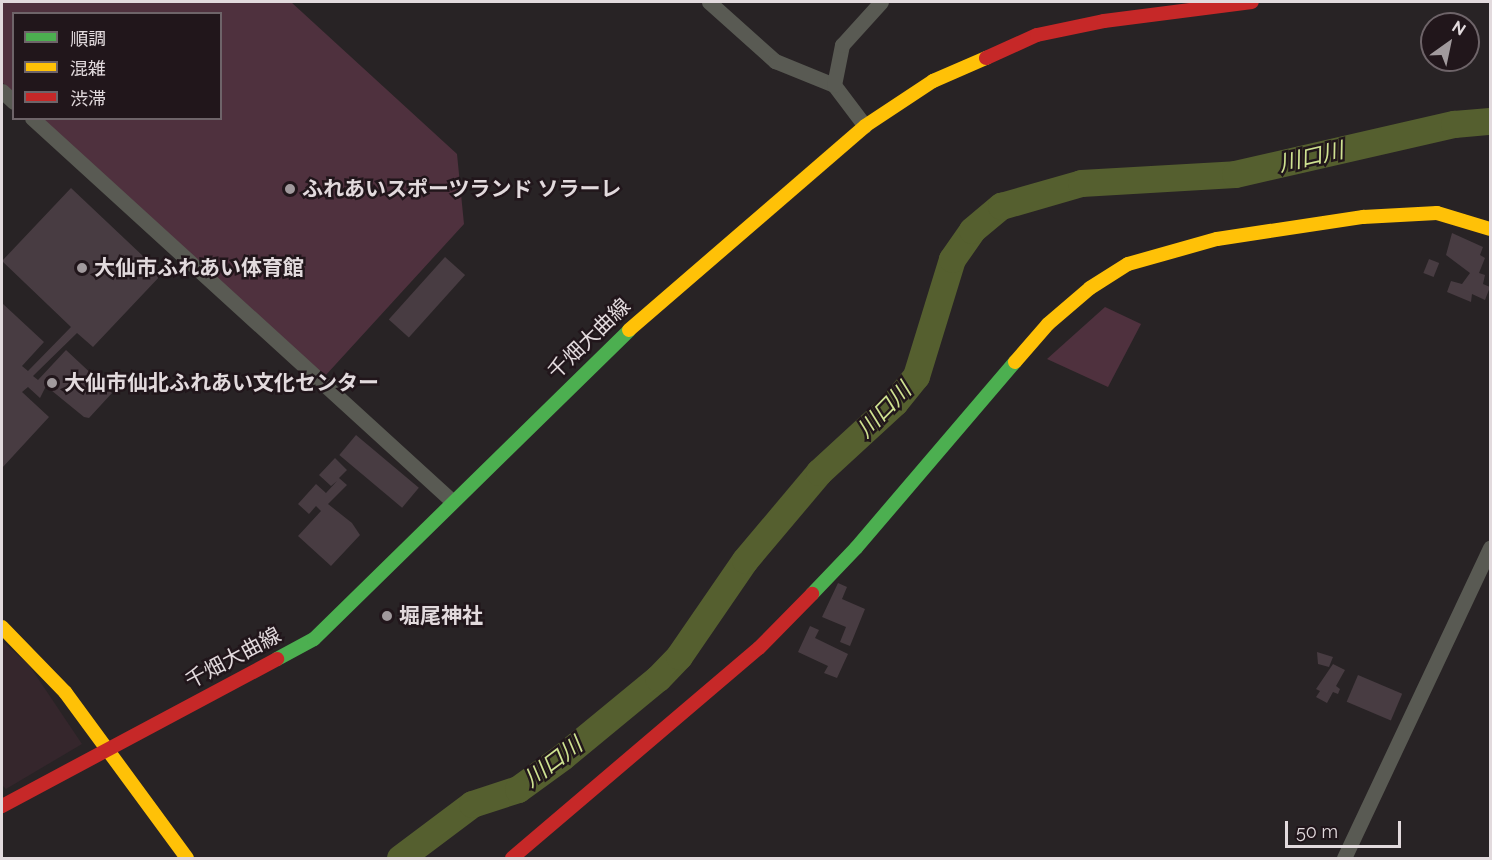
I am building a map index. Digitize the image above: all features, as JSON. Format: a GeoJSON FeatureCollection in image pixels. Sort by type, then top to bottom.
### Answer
{"type":"FeatureCollection","features":[{"type":"Feature","properties":{"kind":"main road","name":"千畑大曲線"},"geometry":{"type":"LineString","coordinates":[[2,806],[314,639],[620,338],[865,126],[933,81],[1037,35],[1104,21],[1252,2]]}},
{"type":"Feature","properties":{"kind":"main road"},"geometry":{"type":"LineString","coordinates":[[520,856],[759,648],[856,548],[1047,324],[1090,288],[1128,264],[1206,241],[1363,217],[1437,213],[1491,229]]}},
{"type":"Feature","properties":{"kind":"main road"},"geometry":{"type":"LineString","coordinates":[[2,627],[65,692],[105,751],[187,858]]}},
{"type":"Feature","properties":{"kind":"street"},"geometry":{"type":"LineString","coordinates":[[709,2],[776,61],[834,85],[865,126]]}},
{"type":"Feature","properties":{"kind":"street"},"geometry":{"type":"LineString","coordinates":[[834,85],[842,45],[880,2]]}},
{"type":"Feature","properties":{"kind":"street"},"geometry":{"type":"LineString","coordinates":[[34,120],[452,501]]}},
{"type":"Feature","properties":{"kind":"street"},"geometry":{"type":"LineString","coordinates":[[1344,858],[1491,548]]}},
{"type":"Feature","properties":{"kind":"shaded area","name":"ふれあいスポーツランド ソラーレ"},"geometry":{"type":"Polygon","coordinates":[[[2,2],[291,2],[457,154],[464,224],[325,376],[42,120],[222,120],[222,12],[12,12],[12,92],[2,82],[2,2]]]}},
{"type":"Feature","properties":{"kind":"shaded area"},"geometry":{"type":"Polygon","coordinates":[[[1105,307],[1141,324],[1108,387],[1047,359],[1105,307]]]}},
{"type":"Feature","properties":{"kind":"shaded area"},"geometry":{"type":"Polygon","coordinates":[[[2,641],[29,665],[82,744],[6,789],[2,785],[2,641]]]}},
{"type":"Feature","properties":{"kind":"building","name":"大仙市ふれあい体育館"},"geometry":{"type":"Polygon","coordinates":[[[71,188],[162,274],[93,347],[77,333],[33,376],[38,380],[66,350],[112,393],[89,418],[84,417],[46,386],[40,398],[28,387],[22,392],[49,417],[2,468],[2,303],[44,342],[22,366],[28,371],[71,327],[2,261],[71,188]]]}},
{"type":"Feature","properties":{"kind":"building"},"geometry":{"type":"Polygon","coordinates":[[[1452,233],[1483,247],[1480,255],[1485,258],[1479,273],[1485,275],[1483,284],[1490,287],[1485,300],[1472,294],[1471,302],[1447,292],[1451,281],[1462,284],[1470,273],[1446,255],[1452,233]]]}},
{"type":"Feature","properties":{"kind":"building"},"geometry":{"type":"Polygon","coordinates":[[[445,257],[465,275],[409,337],[389,319],[445,257]]]}},
{"type":"Feature","properties":{"kind":"building"},"geometry":{"type":"Polygon","coordinates":[[[1429,259],[1439,263],[1434,277],[1423,273],[1429,259]]]}},
{"type":"Feature","properties":{"kind":"building"},"geometry":{"type":"Polygon","coordinates":[[[356,435],[419,488],[402,508],[339,455],[356,435]]]}},
{"type":"Feature","properties":{"kind":"building"},"geometry":{"type":"Polygon","coordinates":[[[335,458],[347,470],[339,478],[347,485],[328,504],[352,523],[360,535],[331,566],[298,536],[321,511],[316,506],[309,514],[298,504],[316,484],[326,493],[337,481],[331,486],[319,475],[335,458]]]}},
{"type":"Feature","properties":{"kind":"building"},"geometry":{"type":"Polygon","coordinates":[[[838,583],[847,587],[842,599],[865,609],[850,646],[840,642],[846,627],[822,617],[838,583]]]}},
{"type":"Feature","properties":{"kind":"building"},"geometry":{"type":"Polygon","coordinates":[[[810,626],[819,630],[815,638],[848,654],[837,678],[824,673],[828,666],[798,652],[810,626]]]}},
{"type":"Feature","properties":{"kind":"building"},"geometry":{"type":"Polygon","coordinates":[[[1317,652],[1333,657],[1329,667],[1318,664],[1317,652]]]}},
{"type":"Feature","properties":{"kind":"building"},"geometry":{"type":"Polygon","coordinates":[[[1333,664],[1345,670],[1336,686],[1340,689],[1338,694],[1333,692],[1327,703],[1316,697],[1320,691],[1316,689],[1333,664]]]}},
{"type":"Feature","properties":{"kind":"building"},"geometry":{"type":"Polygon","coordinates":[[[1358,675],[1402,694],[1391,720],[1347,702],[1358,675]]]}},
{"type":"Feature","properties":{"kind":"waterway","name":"川口川"},"geometry":{"type":"LineString","coordinates":[[400,858],[472,804],[518,789],[562,757],[658,678],[679,656],[745,560],[819,472],[895,402],[916,376],[952,259],[972,230],[1001,206],[1081,183],[1235,174],[1454,124],[1490,121]]}},
{"type":"Feature","properties":{"kind":"traffic: fast"},"geometry":{"type":"LineString","coordinates":[[277,659],[314,639],[629,330]]}},
{"type":"Feature","properties":{"kind":"traffic: fast"},"geometry":{"type":"LineString","coordinates":[[812,594],[856,548],[1015,362]]}},
{"type":"Feature","properties":{"kind":"traffic: slow"},"geometry":{"type":"LineString","coordinates":[[629,330],[865,126],[933,81],[986,58]]}},
{"type":"Feature","properties":{"kind":"traffic: slow"},"geometry":{"type":"LineString","coordinates":[[1015,362],[1048,324],[1090,288],[1128,264],[1217,239],[1363,217],[1437,213],[1490,229]]}},
{"type":"Feature","properties":{"kind":"traffic: slow"},"geometry":{"type":"LineString","coordinates":[[2,627],[65,692],[187,858]]}},
{"type":"Feature","properties":{"kind":"traffic: jam"},"geometry":{"type":"LineString","coordinates":[[986,58],[1037,35],[1104,21],[1252,2]]}},
{"type":"Feature","properties":{"kind":"traffic: jam"},"geometry":{"type":"LineString","coordinates":[[512,858],[759,648],[812,594]]}},
{"type":"Feature","properties":{"kind":"traffic: jam"},"geometry":{"type":"LineString","coordinates":[[2,806],[277,659]]}},
{"type":"Feature","properties":{"kind":"place","name":"ふれあいスポーツランド ソラーレ"},"geometry":{"type":"Point","coordinates":[290,189]}},
{"type":"Feature","properties":{"kind":"place","name":"大仙市ふれあい体育館"},"geometry":{"type":"Point","coordinates":[82,268]}},
{"type":"Feature","properties":{"kind":"place","name":"大仙市仙北ふれあい文化センター"},"geometry":{"type":"Point","coordinates":[52,383]}},
{"type":"Feature","properties":{"kind":"place","name":"堀尾神社"},"geometry":{"type":"Point","coordinates":[387,616]}}]}
